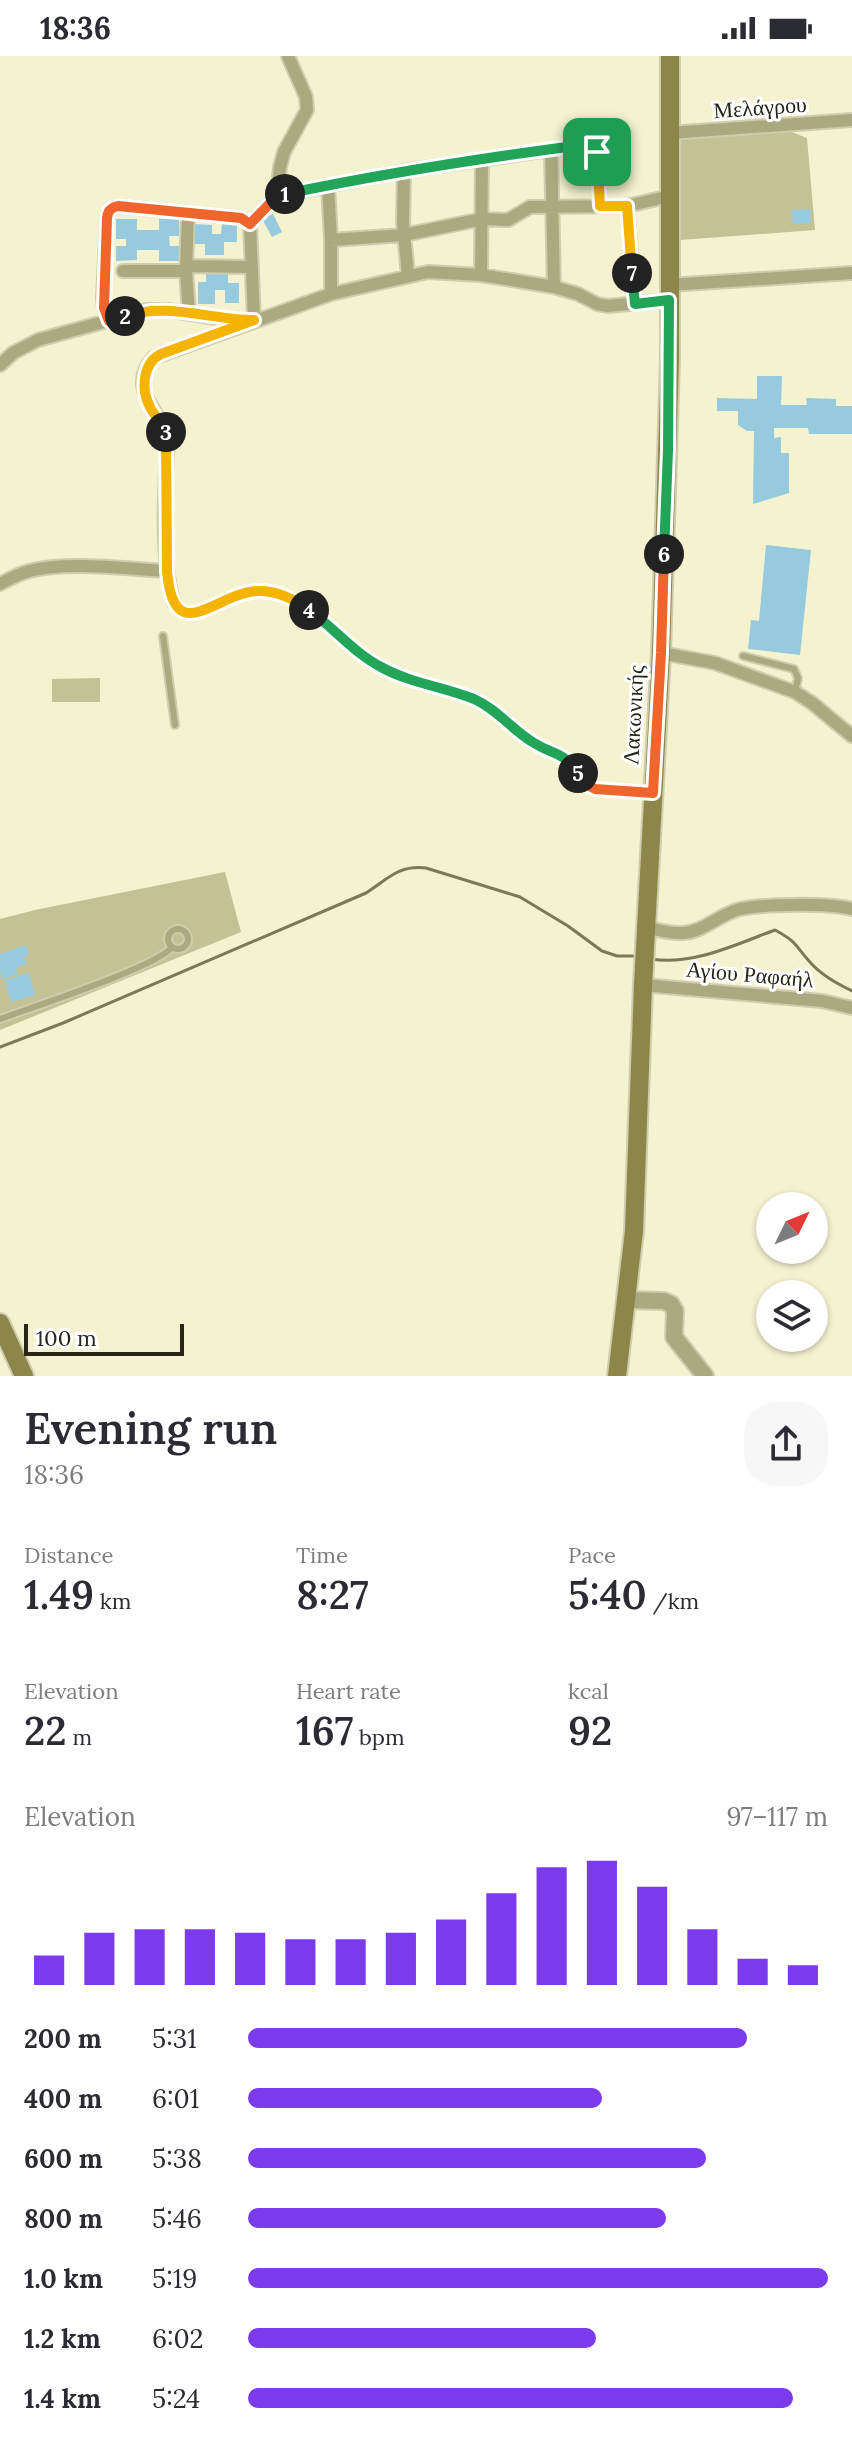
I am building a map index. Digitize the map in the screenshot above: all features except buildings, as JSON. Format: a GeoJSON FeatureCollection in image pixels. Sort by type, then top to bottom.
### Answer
{"type":"FeatureCollection","features":[{"type":"Feature","properties":{"kind":"main road","name":"Λακωνικής"},"geometry":{"type":"LineString","coordinates":[[617,1376],[636,1193],[643,976],[661,653],[668,450],[670,56]]}},
{"type":"Feature","properties":{"kind":"main road"},"geometry":{"type":"LineString","coordinates":[[0,1323],[24,1376]]}},
{"type":"Feature","properties":{"kind":"street"},"geometry":{"type":"LineString","coordinates":[[277,196],[284,152],[307,110],[306,97],[288,56]]}},
{"type":"Feature","properties":{"kind":"street","name":"Μελάγρου"},"geometry":{"type":"LineString","coordinates":[[670,133],[852,120]]}},
{"type":"Feature","properties":{"kind":"street"},"geometry":{"type":"LineString","coordinates":[[254,320],[250,224],[277,196],[404,171],[590,144],[595,146],[600,206]]}},
{"type":"Feature","properties":{"kind":"street"},"geometry":{"type":"LineString","coordinates":[[551,149],[554,287]]}},
{"type":"Feature","properties":{"kind":"street"},"geometry":{"type":"LineString","coordinates":[[481,275],[482,159]]}},
{"type":"Feature","properties":{"kind":"street"},"geometry":{"type":"LineString","coordinates":[[404,171],[404,235],[408,275]]}},
{"type":"Feature","properties":{"kind":"street"},"geometry":{"type":"LineString","coordinates":[[328,185],[331,294]]}},
{"type":"Feature","properties":{"kind":"street"},"geometry":{"type":"LineString","coordinates":[[331,240],[404,235],[482,219],[508,220],[530,207],[627,206],[670,196]]}},
{"type":"Feature","properties":{"kind":"street"},"geometry":{"type":"LineString","coordinates":[[109,321],[103,298],[108,212],[118,206],[241,218],[250,224]]}},
{"type":"Feature","properties":{"kind":"street"},"geometry":{"type":"LineString","coordinates":[[627,206],[635,304]]}},
{"type":"Feature","properties":{"kind":"street"},"geometry":{"type":"LineString","coordinates":[[188,213],[186,269],[189,313]]}},
{"type":"Feature","properties":{"kind":"street"},"geometry":{"type":"LineString","coordinates":[[123,271],[252,267]]}},
{"type":"Feature","properties":{"kind":"street"},"geometry":{"type":"LineString","coordinates":[[174,603],[167,571],[165,495],[168,438],[145,392],[146,370],[153,358],[161,354],[331,294],[408,275],[450,272],[481,275],[554,287],[597,304],[635,304],[669,293],[852,273]]}},
{"type":"Feature","properties":{"kind":"street"},"geometry":{"type":"LineString","coordinates":[[0,365],[22,346],[38,340],[147,310],[254,320]]}},
{"type":"Feature","properties":{"kind":"street"},"geometry":{"type":"LineString","coordinates":[[0,584],[39,569],[89,567],[167,571]]}},
{"type":"Feature","properties":{"kind":"street"},"geometry":{"type":"LineString","coordinates":[[661,653],[724,665],[795,692],[852,736]]}},
{"type":"Feature","properties":{"kind":"street"},"geometry":{"type":"LineString","coordinates":[[646,929],[681,933],[693,931],[730,912],[755,907],[822,905],[852,909]]}},
{"type":"Feature","properties":{"kind":"street","name":"Αγίου Ραφαήλ"},"geometry":{"type":"LineString","coordinates":[[643,976],[698,988],[822,1001],[852,1008]]}},
{"type":"Feature","properties":{"kind":"street"},"geometry":{"type":"LineString","coordinates":[[627,1300],[671,1304],[675,1311],[674,1337],[705,1376]]}},
{"type":"Feature","properties":{"kind":"lane"},"geometry":{"type":"LineString","coordinates":[[174,603],[179,611],[188,614],[246,593],[260,591],[289,598],[384,669],[443,688],[488,707],[528,739],[566,758],[588,785],[604,790],[653,793]]}},
{"type":"Feature","properties":{"kind":"lane"},"geometry":{"type":"LineString","coordinates":[[163,636],[175,725]]}},
{"type":"Feature","properties":{"kind":"lane"},"geometry":{"type":"LineString","coordinates":[[743,656],[794,669],[798,678],[795,692]]}},
{"type":"Feature","properties":{"kind":"lane"},"geometry":{"type":"LineString","coordinates":[[0,1019],[134,969],[161,957],[172,947]]}},
{"type":"Feature","properties":{"kind":"shaded area"},"geometry":{"type":"Polygon","coordinates":[[[789,131],[807,138],[815,230],[680,240],[675,139],[789,131]]]}},
{"type":"Feature","properties":{"kind":"shaded area"},"geometry":{"type":"Polygon","coordinates":[[[100,678],[100,702],[52,702],[52,679],[100,678]]]}},
{"type":"Feature","properties":{"kind":"shaded area"},"geometry":{"type":"Polygon","coordinates":[[[225,872],[241,932],[0,1030],[0,919],[225,872]]]}},
{"type":"Feature","properties":{"kind":"waterway"},"geometry":{"type":"LineString","coordinates":[[0,1047],[366,893],[394,874],[408,869],[426,868],[520,897],[602,951],[617,956],[636,956]]}},
{"type":"Feature","properties":{"kind":"waterway"},"geometry":{"type":"LineString","coordinates":[[651,959],[698,957],[775,930],[791,941],[824,975],[852,991]]}},
{"type":"Feature","properties":{"kind":"route"},"geometry":{"type":"LineString","coordinates":[[590,144],[595,146],[597,152],[600,206],[627,206],[635,304],[669,300],[668,450],[653,793],[595,789],[582,779],[566,758],[537,745],[488,707],[476,700],[384,669],[289,598],[260,591],[233,597],[196,613],[179,611],[169,588],[167,571],[165,495],[168,438],[163,424],[148,403],[146,370],[153,358],[161,354],[254,320],[222,319],[157,309],[109,321],[103,298],[107,218],[108,212],[118,206],[241,218],[250,224],[277,196],[328,185],[590,144]]}}]}
